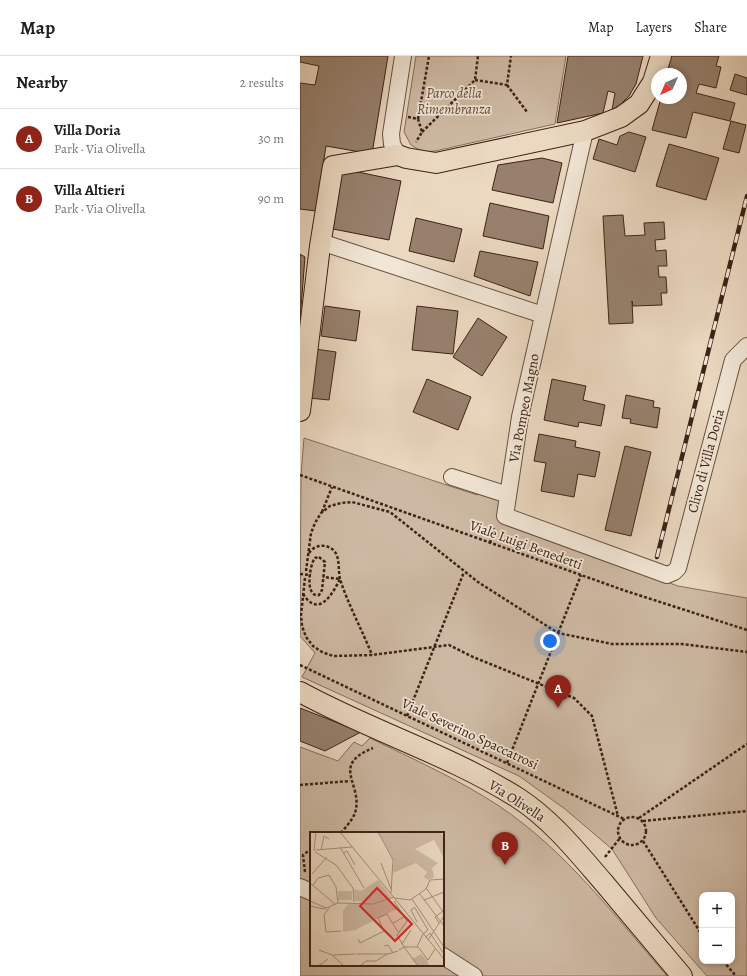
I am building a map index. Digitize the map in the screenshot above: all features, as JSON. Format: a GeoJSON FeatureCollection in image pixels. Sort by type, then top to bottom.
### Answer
{"type":"FeatureCollection","features":[{"type":"Feature","properties":{"kind":"main road"},"geometry":{"type":"LineString","coordinates":[[300,411],[321,242],[333,166],[402,156],[436,163],[585,131],[620,117],[639,104],[653,82],[661,56]]}},
{"type":"Feature","properties":{"kind":"main road","name":"Via Olivella"},"geometry":{"type":"LineString","coordinates":[[300,692],[384,733],[472,772],[519,799],[549,822],[573,847],[682,976]]}},
{"type":"Feature","properties":{"kind":"street"},"geometry":{"type":"LineString","coordinates":[[402,156],[392,144],[391,134],[403,56]]}},
{"type":"Feature","properties":{"kind":"street","name":"Via Pompeo Magno"},"geometry":{"type":"LineString","coordinates":[[585,131],[520,417],[505,516],[668,575]]}},
{"type":"Feature","properties":{"kind":"street"},"geometry":{"type":"LineString","coordinates":[[321,242],[543,315]]}},
{"type":"Feature","properties":{"kind":"street","name":"Clivo di Villa Doria"},"geometry":{"type":"LineString","coordinates":[[668,575],[678,568],[733,360],[747,346]]}},
{"type":"Feature","properties":{"kind":"street"},"geometry":{"type":"LineString","coordinates":[[452,476],[508,495]]}},
{"type":"Feature","properties":{"kind":"street"},"geometry":{"type":"LineString","coordinates":[[303,880],[310,890]]}},
{"type":"Feature","properties":{"kind":"street"},"geometry":{"type":"LineString","coordinates":[[444,957],[474,976]]}},
{"type":"Feature","properties":{"kind":"path"},"geometry":{"type":"LineString","coordinates":[[422,132],[418,119],[428,56]]}},
{"type":"Feature","properties":{"kind":"path"},"geometry":{"type":"LineString","coordinates":[[402,156],[422,132],[475,80],[478,56]]}},
{"type":"Feature","properties":{"kind":"path"},"geometry":{"type":"LineString","coordinates":[[511,56],[507,85],[527,112]]}},
{"type":"Feature","properties":{"kind":"path"},"geometry":{"type":"LineString","coordinates":[[475,80],[507,85]]}},
{"type":"Feature","properties":{"kind":"path"},"geometry":{"type":"LineString","coordinates":[[395,113],[418,119]]}},
{"type":"Feature","properties":{"kind":"path","name":"Viale Luigi Benedetti"},"geometry":{"type":"LineString","coordinates":[[300,475],[581,575],[747,630]]}},
{"type":"Feature","properties":{"kind":"path"},"geometry":{"type":"LineString","coordinates":[[306,571],[311,533],[332,487]]}},
{"type":"Feature","properties":{"kind":"path"},"geometry":{"type":"LineString","coordinates":[[321,513],[330,506],[352,502],[390,512],[464,572],[516,608],[558,634],[612,644],[682,644],[747,652]]}},
{"type":"Feature","properties":{"kind":"path"},"geometry":{"type":"LineString","coordinates":[[490,543],[493,530]]}},
{"type":"Feature","properties":{"kind":"path"},"geometry":{"type":"LineString","coordinates":[[308,553],[311,549],[320,545],[330,547],[337,555],[340,579],[372,655]]}},
{"type":"Feature","properties":{"kind":"path"},"geometry":{"type":"LineString","coordinates":[[319,557],[324,562],[323,577],[321,592],[315,595],[310,590],[311,575],[313,560],[319,557]]}},
{"type":"Feature","properties":{"kind":"path"},"geometry":{"type":"LineString","coordinates":[[407,716],[464,572]]}},
{"type":"Feature","properties":{"kind":"path"},"geometry":{"type":"LineString","coordinates":[[300,574],[311,575]]}},
{"type":"Feature","properties":{"kind":"path"},"geometry":{"type":"LineString","coordinates":[[507,763],[581,575]]}},
{"type":"Feature","properties":{"kind":"path"},"geometry":{"type":"LineString","coordinates":[[323,577],[340,579]]}},
{"type":"Feature","properties":{"kind":"path"},"geometry":{"type":"LineString","coordinates":[[306,578],[302,626],[306,637],[313,646],[322,652],[333,656],[372,655],[449,645],[574,698],[592,716],[618,816]]}},
{"type":"Feature","properties":{"kind":"path"},"geometry":{"type":"LineString","coordinates":[[304,594],[310,602],[325,602],[332,595],[340,579]]}},
{"type":"Feature","properties":{"kind":"path","name":"Viale Severino Spaccatrosi"},"geometry":{"type":"LineString","coordinates":[[300,665],[624,819]]}},
{"type":"Feature","properties":{"kind":"path"},"geometry":{"type":"LineString","coordinates":[[342,832],[355,813],[356,793],[350,781],[350,770],[356,758],[375,747],[384,733]]}},
{"type":"Feature","properties":{"kind":"path"},"geometry":{"type":"LineString","coordinates":[[639,818],[645,823],[647,834],[641,844],[628,846],[618,837],[619,823],[627,817],[639,818],[747,744]]}},
{"type":"Feature","properties":{"kind":"path"},"geometry":{"type":"LineString","coordinates":[[300,785],[350,781]]}},
{"type":"Feature","properties":{"kind":"path"},"geometry":{"type":"LineString","coordinates":[[643,822],[747,811]]}},
{"type":"Feature","properties":{"kind":"path"},"geometry":{"type":"LineString","coordinates":[[612,849],[620,838]]}},
{"type":"Feature","properties":{"kind":"path"},"geometry":{"type":"LineString","coordinates":[[643,841],[699,931]]}},
{"type":"Feature","properties":{"kind":"path"},"geometry":{"type":"LineString","coordinates":[[303,880],[303,855],[310,850]]}},
{"type":"Feature","properties":{"kind":"path"},"geometry":{"type":"LineString","coordinates":[[726,964],[736,976]]}},
{"type":"Feature","properties":{"kind":"green space","name":"Parco della Rimembranza"},"geometry":{"type":"Polygon","coordinates":[[[416,56],[566,56],[555,124],[435,151],[423,152],[411,145],[404,132],[416,56]]]}},
{"type":"Feature","properties":{"kind":"green space"},"geometry":{"type":"Polygon","coordinates":[[[304,438],[477,495],[479,493],[504,501],[500,522],[678,586],[747,598],[747,976],[707,976],[656,918],[612,849],[565,809],[519,776],[302,677],[315,653],[300,636],[301,475],[304,438]]]}},
{"type":"Feature","properties":{"kind":"green space"},"geometry":{"type":"Polygon","coordinates":[[[370,738],[468,787],[523,823],[567,863],[588,885],[667,976],[300,976],[300,747],[338,761],[354,742],[362,746],[370,738]]]}},
{"type":"Feature","properties":{"kind":"building"},"geometry":{"type":"Polygon","coordinates":[[[300,56],[388,56],[372,154],[326,146],[316,211],[300,209],[300,83],[315,85],[319,66],[300,62],[300,56]]]}},
{"type":"Feature","properties":{"kind":"building"},"geometry":{"type":"Polygon","coordinates":[[[568,56],[643,56],[636,84],[629,96],[620,105],[612,110],[615,93],[608,91],[603,113],[557,123],[568,56]]]}},
{"type":"Feature","properties":{"kind":"building"},"geometry":{"type":"Polygon","coordinates":[[[671,56],[719,56],[716,66],[721,67],[716,88],[699,84],[696,93],[735,103],[730,121],[693,112],[686,138],[652,130],[659,104],[687,104],[687,68],[668,68],[671,56]]]}},
{"type":"Feature","properties":{"kind":"building"},"geometry":{"type":"Polygon","coordinates":[[[735,74],[747,78],[747,95],[730,90],[735,74]]]}},
{"type":"Feature","properties":{"kind":"building"},"geometry":{"type":"Polygon","coordinates":[[[731,121],[746,125],[739,153],[723,149],[731,121]]]}},
{"type":"Feature","properties":{"kind":"building"},"geometry":{"type":"Polygon","coordinates":[[[629,132],[646,137],[635,172],[593,159],[599,139],[617,145],[620,136],[629,132]]]}},
{"type":"Feature","properties":{"kind":"building"},"geometry":{"type":"Polygon","coordinates":[[[669,144],[719,158],[706,200],[656,186],[669,144]]]}},
{"type":"Feature","properties":{"kind":"building"},"geometry":{"type":"Polygon","coordinates":[[[542,158],[562,163],[553,203],[492,190],[498,165],[542,158]]]}},
{"type":"Feature","properties":{"kind":"building"},"geometry":{"type":"Polygon","coordinates":[[[339,168],[401,181],[389,240],[328,228],[339,168]]]}},
{"type":"Feature","properties":{"kind":"building"},"geometry":{"type":"Polygon","coordinates":[[[490,203],[549,216],[543,249],[483,236],[490,203]]]}},
{"type":"Feature","properties":{"kind":"building"},"geometry":{"type":"Polygon","coordinates":[[[623,215],[625,236],[645,235],[644,223],[664,222],[665,239],[655,240],[656,251],[666,250],[667,266],[658,266],[659,277],[666,277],[667,293],[661,293],[662,305],[633,306],[632,301],[633,323],[609,324],[603,216],[623,215]]]}},
{"type":"Feature","properties":{"kind":"building"},"geometry":{"type":"Polygon","coordinates":[[[416,218],[462,229],[454,262],[409,251],[416,218]]]}},
{"type":"Feature","properties":{"kind":"building"},"geometry":{"type":"Polygon","coordinates":[[[480,251],[538,262],[530,296],[474,276],[480,251]]]}},
{"type":"Feature","properties":{"kind":"building"},"geometry":{"type":"Polygon","coordinates":[[[300,254],[305,257],[300,320],[300,254]]]}},
{"type":"Feature","properties":{"kind":"building"},"geometry":{"type":"Polygon","coordinates":[[[325,306],[360,311],[356,341],[321,336],[325,306]]]}},
{"type":"Feature","properties":{"kind":"building"},"geometry":{"type":"Polygon","coordinates":[[[417,306],[458,311],[453,354],[412,350],[417,306]]]}},
{"type":"Feature","properties":{"kind":"building"},"geometry":{"type":"Polygon","coordinates":[[[478,318],[507,337],[482,376],[453,357],[478,318]]]}},
{"type":"Feature","properties":{"kind":"building"},"geometry":{"type":"Polygon","coordinates":[[[315,349],[336,352],[329,400],[309,398],[315,349]]]}},
{"type":"Feature","properties":{"kind":"building"},"geometry":{"type":"Polygon","coordinates":[[[427,379],[471,397],[458,430],[413,412],[427,379]]]}},
{"type":"Feature","properties":{"kind":"building"},"geometry":{"type":"Polygon","coordinates":[[[552,379],[586,386],[583,400],[605,405],[601,426],[579,422],[578,427],[544,420],[552,379]]]}},
{"type":"Feature","properties":{"kind":"building"},"geometry":{"type":"Polygon","coordinates":[[[626,395],[654,401],[653,407],[660,408],[657,428],[630,423],[631,419],[622,418],[626,395]]]}},
{"type":"Feature","properties":{"kind":"building"},"geometry":{"type":"Polygon","coordinates":[[[539,434],[576,441],[575,447],[600,452],[595,477],[578,474],[574,497],[541,491],[546,463],[534,461],[539,434]]]}},
{"type":"Feature","properties":{"kind":"building"},"geometry":{"type":"Polygon","coordinates":[[[625,446],[651,452],[631,536],[605,530],[625,446]]]}},
{"type":"Feature","properties":{"kind":"building"},"geometry":{"type":"Polygon","coordinates":[[[300,708],[361,732],[325,751],[300,741],[300,708]]]}},
{"type":"Feature","properties":{"kind":"railway"},"geometry":{"type":"LineString","coordinates":[[657,557],[747,196]]}},
{"type":"Feature","properties":{"kind":"place","name":"Villa Doria"},"geometry":{"type":"Point","coordinates":[558,708]}},
{"type":"Feature","properties":{"kind":"place","name":"Villa Altieri"},"geometry":{"type":"Point","coordinates":[505,865]}}]}
